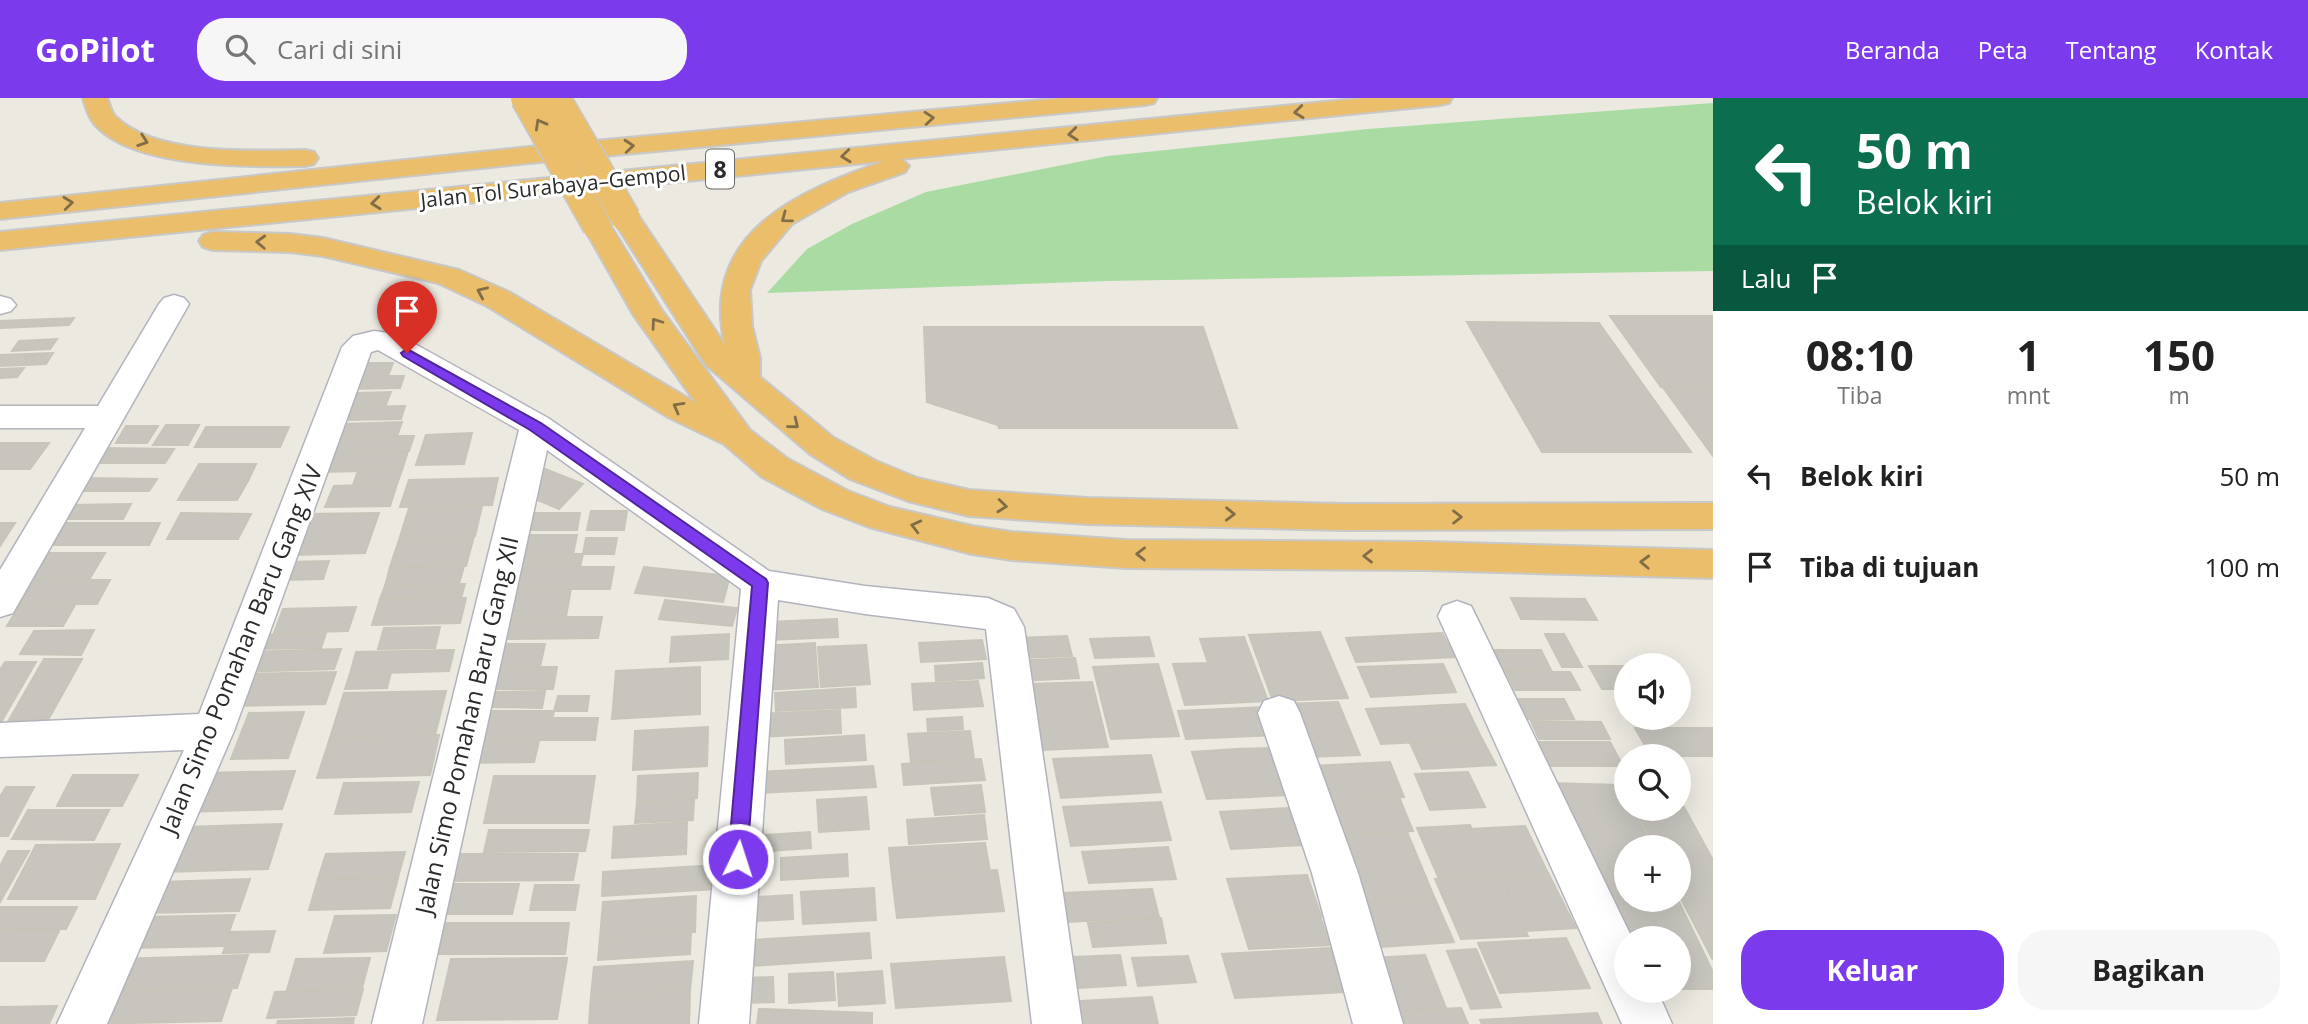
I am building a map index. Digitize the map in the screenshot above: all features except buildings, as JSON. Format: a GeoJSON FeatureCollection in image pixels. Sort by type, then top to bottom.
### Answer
{"type":"FeatureCollection","features":[{"type":"Feature","properties":{"kind":"highway"},"geometry":{"type":"LineString","coordinates":[[95,98],[105,121],[117,131],[152,145],[201,155],[488,159]]}},
{"type":"Feature","properties":{"kind":"highway"},"geometry":{"type":"LineString","coordinates":[[525,98],[612,222],[717,358],[822,446],[863,470],[908,488],[969,503],[1087,511],[1342,517],[1713,516]]}},
{"type":"Feature","properties":{"kind":"highway"},"geometry":{"type":"LineString","coordinates":[[556,98],[612,222],[649,314],[738,438]]}},
{"type":"Feature","properties":{"kind":"highway","name":"Jalan Tol Surabaya–Gempol"},"geometry":{"type":"LineString","coordinates":[[0,211],[488,159],[1145,98]]}},
{"type":"Feature","properties":{"kind":"highway","name":"Jalan Tol Surabaya–Gempol"},"geometry":{"type":"LineString","coordinates":[[0,244],[935,147],[1440,98]]}},
{"type":"Feature","properties":{"kind":"highway"},"geometry":{"type":"LineString","coordinates":[[744,379],[744,358],[736,326],[735,290],[747,259],[782,218],[838,186],[908,162],[935,147]]}},
{"type":"Feature","properties":{"kind":"highway"},"geometry":{"type":"LineString","coordinates":[[0,244],[192,240],[290,243],[323,247],[448,276],[498,299],[680,409],[738,438],[775,468],[835,500],[882,518],[972,540],[1012,546],[1126,554],[1425,556],[1713,564]]}},
{"type":"Feature","properties":{"kind":"street"},"geometry":{"type":"LineString","coordinates":[[0,603],[174,304]]}},
{"type":"Feature","properties":{"kind":"street","name":"Jalan Simo Pomahan Baru Gang XIV"},"geometry":{"type":"LineString","coordinates":[[82,1024],[213,731],[357,348],[364,342],[386,341],[536,426]]}},
{"type":"Feature","properties":{"kind":"street"},"geometry":{"type":"LineString","coordinates":[[0,417],[109,417]]}},
{"type":"Feature","properties":{"kind":"street"},"geometry":{"type":"LineString","coordinates":[[536,426],[760,583],[865,600],[988,613],[1000,619],[1005,627],[1058,1024]]}},
{"type":"Feature","properties":{"kind":"street","name":"Jalan Simo Pomahan Baru Gang XII"},"geometry":{"type":"LineString","coordinates":[[397,1024],[536,426]]}},
{"type":"Feature","properties":{"kind":"street"},"geometry":{"type":"LineString","coordinates":[[724,1024],[760,583]]}},
{"type":"Feature","properties":{"kind":"street"},"geometry":{"type":"LineString","coordinates":[[1457,616],[1614,952]]}},
{"type":"Feature","properties":{"kind":"street"},"geometry":{"type":"LineString","coordinates":[[1279,713],[1335,873],[1378,1024]]}},
{"type":"Feature","properties":{"kind":"street"},"geometry":{"type":"LineString","coordinates":[[0,740],[213,731]]}},
{"type":"Feature","properties":{"kind":"street"},"geometry":{"type":"LineString","coordinates":[[1638,1003],[1647,1024]]}},
{"type":"Feature","properties":{"kind":"green space"},"geometry":{"type":"Polygon","coordinates":[[[1713,103],[1713,271],[1107,281],[767,293],[807,249],[852,224],[926,192],[1108,156],[1368,129],[1713,103]]]}},
{"type":"Feature","properties":{"kind":"route"},"geometry":{"type":"LineString","coordinates":[[407,353],[536,426],[760,583],[738,859]]}}]}
